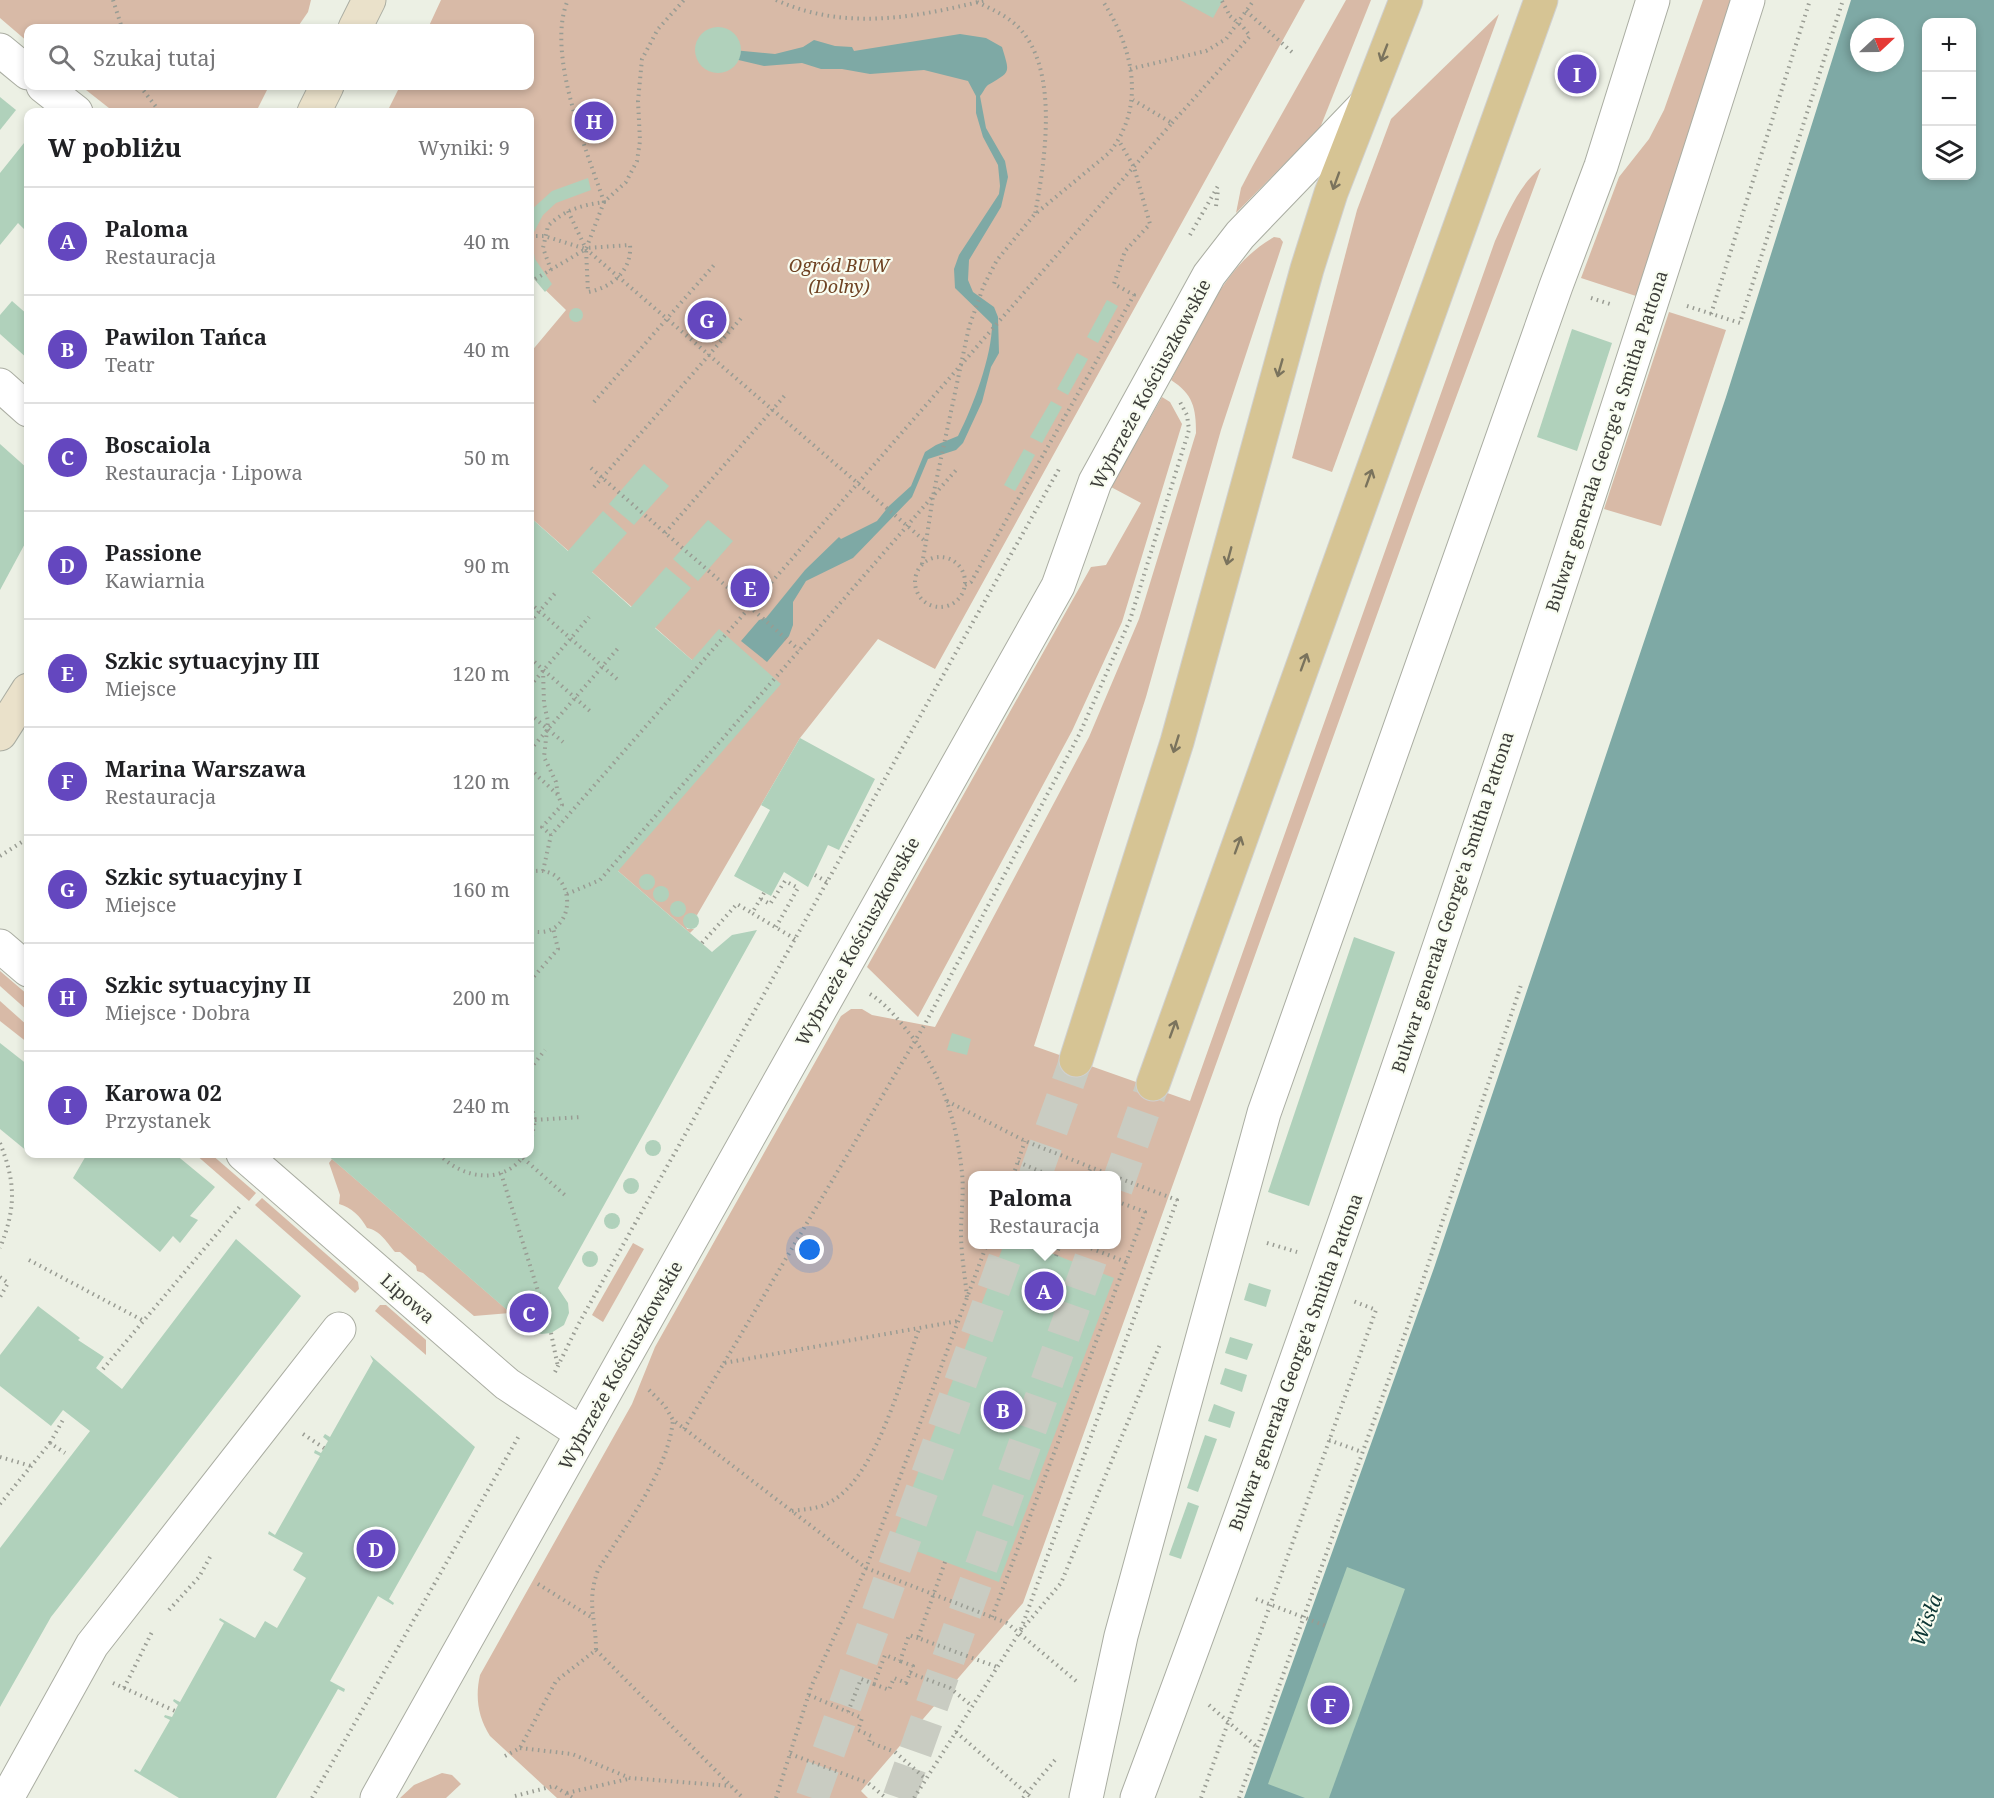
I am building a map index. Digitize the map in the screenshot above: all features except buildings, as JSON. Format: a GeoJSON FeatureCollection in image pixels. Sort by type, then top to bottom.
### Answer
{"type":"FeatureCollection","features":[{"type":"Feature","properties":{"kind":"main road","name":"Wybrzeże Kościuszkowskie"},"geometry":{"type":"LineString","coordinates":[[1076,1060],[1177,742],[1307,269],[1364,107],[1406,0]]}},
{"type":"Feature","properties":{"kind":"main road"},"geometry":{"type":"LineString","coordinates":[[1153,1084],[1541,0]]}},
{"type":"Feature","properties":{"kind":"street"},"geometry":{"type":"LineString","coordinates":[[357,24],[369,0]]}},
{"type":"Feature","properties":{"kind":"street"},"geometry":{"type":"LineString","coordinates":[[1086,1798],[1121,1636],[1264,1113],[1556,286],[1602,166],[1653,0]]}},
{"type":"Feature","properties":{"kind":"street","name":"Bulwar generała George'a Smitha Pattona"},"geometry":{"type":"LineString","coordinates":[[1137,1798],[1332,1264],[1648,316],[1748,0]]}},
{"type":"Feature","properties":{"kind":"street"},"geometry":{"type":"LineString","coordinates":[[0,50],[24,71]]}},
{"type":"Feature","properties":{"kind":"street"},"geometry":{"type":"LineString","coordinates":[[48,90],[71,108]]}},
{"type":"Feature","properties":{"kind":"street"},"geometry":{"type":"LineString","coordinates":[[316,108],[325,90]]}},
{"type":"Feature","properties":{"kind":"street","name":"Wybrzeże Kościuszkowskie"},"geometry":{"type":"LineString","coordinates":[[377,1798],[1058,586],[1095,482],[1209,275],[1240,235],[1364,107]]}},
{"type":"Feature","properties":{"kind":"street"},"geometry":{"type":"LineString","coordinates":[[0,385],[24,406]]}},
{"type":"Feature","properties":{"kind":"street"},"geometry":{"type":"LineString","coordinates":[[0,734],[24,696]]}},
{"type":"Feature","properties":{"kind":"street"},"geometry":{"type":"LineString","coordinates":[[0,945],[24,966]]}},
{"type":"Feature","properties":{"kind":"street","name":"Lipowa"},"geometry":{"type":"LineString","coordinates":[[248,1158],[507,1384],[581,1432]]}},
{"type":"Feature","properties":{"kind":"street"},"geometry":{"type":"LineString","coordinates":[[7,1798],[92,1645],[339,1329]]}},
{"type":"Feature","properties":{"kind":"path"},"geometry":{"type":"LineString","coordinates":[[112,0],[121,24]]}},
{"type":"Feature","properties":{"kind":"path"},"geometry":{"type":"LineString","coordinates":[[568,0],[562,26],[562,63],[604,202]]}},
{"type":"Feature","properties":{"kind":"path"},"geometry":{"type":"LineString","coordinates":[[534,280],[586,249],[604,202],[626,182],[637,161],[640,141],[638,101],[642,59],[658,29],[684,0]]}},
{"type":"Feature","properties":{"kind":"path"},"geometry":{"type":"LineString","coordinates":[[776,0],[796,9],[831,17],[868,20],[890,19],[986,0]]}},
{"type":"Feature","properties":{"kind":"path"},"geometry":{"type":"LineString","coordinates":[[922,565],[935,557],[951,559],[963,569],[965,585],[958,600],[943,607],[934,606],[920,597],[915,580],[922,565],[958,369],[972,317],[984,285],[1009,243],[1034,215],[1100,162],[1119,141],[1133,106],[1131,69],[1116,22],[1102,0]]}},
{"type":"Feature","properties":{"kind":"path"},"geometry":{"type":"LineString","coordinates":[[1131,69],[1206,51],[1226,39],[1254,0]]}},
{"type":"Feature","properties":{"kind":"path"},"geometry":{"type":"LineString","coordinates":[[1711,314],[1810,0]]}},
{"type":"Feature","properties":{"kind":"path"},"geometry":{"type":"LineString","coordinates":[[1681,304],[1740,323],[1843,0]]}},
{"type":"Feature","properties":{"kind":"path"},"geometry":{"type":"LineString","coordinates":[[977,2],[1008,18],[1018,27],[1031,46],[1040,66],[1045,142],[1034,215]]}},
{"type":"Feature","properties":{"kind":"path"},"geometry":{"type":"LineString","coordinates":[[543,871],[551,835],[1250,36],[1230,16],[1222,2]]}},
{"type":"Feature","properties":{"kind":"path"},"geometry":{"type":"LineString","coordinates":[[1246,11],[1293,53]]}},
{"type":"Feature","properties":{"kind":"path"},"geometry":{"type":"LineString","coordinates":[[143,90],[157,108]]}},
{"type":"Feature","properties":{"kind":"path"},"geometry":{"type":"LineString","coordinates":[[1133,100],[1172,123]]}},
{"type":"Feature","properties":{"kind":"path"},"geometry":{"type":"LineString","coordinates":[[965,585],[971,582],[1134,295],[1114,284],[1125,251],[1150,224],[1134,167],[1119,141]]}},
{"type":"Feature","properties":{"kind":"path"},"geometry":{"type":"LineString","coordinates":[[1190,237],[1218,186]]}},
{"type":"Feature","properties":{"kind":"path"},"geometry":{"type":"LineString","coordinates":[[551,270],[543,248],[548,226],[568,211],[582,205],[604,202]]}},
{"type":"Feature","properties":{"kind":"path"},"geometry":{"type":"LineString","coordinates":[[534,236],[544,236],[586,249],[630,245],[629,257],[619,277],[602,288],[588,292],[586,249],[568,211]]}},
{"type":"Feature","properties":{"kind":"path"},"geometry":{"type":"LineString","coordinates":[[586,249],[926,542]]}},
{"type":"Feature","properties":{"kind":"path"},"geometry":{"type":"LineString","coordinates":[[594,402],[669,320],[714,265]]}},
{"type":"Feature","properties":{"kind":"path"},"geometry":{"type":"LineString","coordinates":[[1556,286],[1648,316]]}},
{"type":"Feature","properties":{"kind":"path"},"geometry":{"type":"LineString","coordinates":[[594,487],[744,316]]}},
{"type":"Feature","properties":{"kind":"path"},"geometry":{"type":"LineString","coordinates":[[665,533],[787,393]]}},
{"type":"Feature","properties":{"kind":"path"},"geometry":{"type":"LineString","coordinates":[[684,1429],[915,1040],[1080,733],[1130,620],[1189,430],[1184,408],[1173,394]]}},
{"type":"Feature","properties":{"kind":"path"},"geometry":{"type":"LineString","coordinates":[[551,1377],[578,1325],[1062,463]]}},
{"type":"Feature","properties":{"kind":"path"},"geometry":{"type":"LineString","coordinates":[[591,468],[799,650]]}},
{"type":"Feature","properties":{"kind":"path"},"geometry":{"type":"LineString","coordinates":[[567,894],[600,880],[906,524],[957,469]]}},
{"type":"Feature","properties":{"kind":"path"},"geometry":{"type":"LineString","coordinates":[[534,617],[557,591]]}},
{"type":"Feature","properties":{"kind":"path"},"geometry":{"type":"LineString","coordinates":[[534,607],[618,680]]}},
{"type":"Feature","properties":{"kind":"path"},"geometry":{"type":"LineString","coordinates":[[534,681],[589,617]]}},
{"type":"Feature","properties":{"kind":"path"},"geometry":{"type":"LineString","coordinates":[[534,745],[620,646]]}},
{"type":"Feature","properties":{"kind":"path"},"geometry":{"type":"LineString","coordinates":[[534,662],[590,711]]}},
{"type":"Feature","properties":{"kind":"path"},"geometry":{"type":"LineString","coordinates":[[543,670],[547,729],[544,757],[556,782],[562,805],[542,827],[551,835]]}},
{"type":"Feature","properties":{"kind":"path"},"geometry":{"type":"LineString","coordinates":[[534,718],[563,742]]}},
{"type":"Feature","properties":{"kind":"path"},"geometry":{"type":"LineString","coordinates":[[534,773],[558,795]]}},
{"type":"Feature","properties":{"kind":"path"},"geometry":{"type":"LineString","coordinates":[[0,856],[24,841]]}},
{"type":"Feature","properties":{"kind":"path"},"geometry":{"type":"LineString","coordinates":[[534,872],[543,871],[558,879],[567,894],[566,913],[554,928],[545,932],[534,931]]}},
{"type":"Feature","properties":{"kind":"path"},"geometry":{"type":"LineString","coordinates":[[815,875],[827,882]]}},
{"type":"Feature","properties":{"kind":"path"},"geometry":{"type":"LineString","coordinates":[[760,899],[770,904],[785,881],[798,888],[776,927]]}},
{"type":"Feature","properties":{"kind":"path"},"geometry":{"type":"LineString","coordinates":[[752,913],[764,892]]}},
{"type":"Feature","properties":{"kind":"path"},"geometry":{"type":"LineString","coordinates":[[702,943],[736,904],[795,939]]}},
{"type":"Feature","properties":{"kind":"path"},"geometry":{"type":"LineString","coordinates":[[534,976],[558,949],[554,928]]}},
{"type":"Feature","properties":{"kind":"path"},"geometry":{"type":"LineString","coordinates":[[838,975],[875,997],[915,1040],[934,1069],[946,1101],[962,1174],[961,1235],[967,1298]]}},
{"type":"Feature","properties":{"kind":"path"},"geometry":{"type":"LineString","coordinates":[[1239,1798],[1407,1328],[1521,985]]}},
{"type":"Feature","properties":{"kind":"path"},"geometry":{"type":"LineString","coordinates":[[534,1064],[545,1050]]}},
{"type":"Feature","properties":{"kind":"path"},"geometry":{"type":"LineString","coordinates":[[946,1101],[1025,1141],[1102,1171]]}},
{"type":"Feature","properties":{"kind":"path"},"geometry":{"type":"LineString","coordinates":[[534,1116],[534,1125]]}},
{"type":"Feature","properties":{"kind":"path"},"geometry":{"type":"LineString","coordinates":[[535,1120],[581,1117]]}},
{"type":"Feature","properties":{"kind":"path"},"geometry":{"type":"LineString","coordinates":[[1015,1171],[1025,1141]]}},
{"type":"Feature","properties":{"kind":"path"},"geometry":{"type":"LineString","coordinates":[[0,1143],[11,1181],[14,1203],[10,1224],[0,1248]]}},
{"type":"Feature","properties":{"kind":"path"},"geometry":{"type":"LineString","coordinates":[[443,1158],[448,1164],[467,1174],[488,1176],[501,1173],[521,1158]]}},
{"type":"Feature","properties":{"kind":"path"},"geometry":{"type":"LineString","coordinates":[[526,1158],[567,1197]]}},
{"type":"Feature","properties":{"kind":"path"},"geometry":{"type":"LineString","coordinates":[[1018,1162],[1039,1171]]}},
{"type":"Feature","properties":{"kind":"path"},"geometry":{"type":"LineString","coordinates":[[1089,1171],[1091,1167]]}},
{"type":"Feature","properties":{"kind":"path"},"geometry":{"type":"LineString","coordinates":[[501,1173],[544,1310]]}},
{"type":"Feature","properties":{"kind":"path"},"geometry":{"type":"LineString","coordinates":[[1019,1633],[1177,1200],[1121,1178]]}},
{"type":"Feature","properties":{"kind":"path"},"geometry":{"type":"LineString","coordinates":[[992,1617],[1145,1212],[1121,1203]]}},
{"type":"Feature","properties":{"kind":"path"},"geometry":{"type":"LineString","coordinates":[[103,1369],[242,1204]]}},
{"type":"Feature","properties":{"kind":"path"},"geometry":{"type":"LineString","coordinates":[[1231,1231],[1332,1264]]}},
{"type":"Feature","properties":{"kind":"path"},"geometry":{"type":"LineString","coordinates":[[776,1798],[809,1695],[866,1568],[985,1249]]}},
{"type":"Feature","properties":{"kind":"path"},"geometry":{"type":"LineString","coordinates":[[1056,1256],[1059,1249]]}},
{"type":"Feature","properties":{"kind":"path"},"geometry":{"type":"LineString","coordinates":[[1090,1249],[1126,1263]]}},
{"type":"Feature","properties":{"kind":"path"},"geometry":{"type":"LineString","coordinates":[[29,1260],[142,1320]]}},
{"type":"Feature","properties":{"kind":"path"},"geometry":{"type":"LineString","coordinates":[[0,1277],[8,1283],[0,1297]]}},
{"type":"Feature","properties":{"kind":"path"},"geometry":{"type":"LineString","coordinates":[[1201,1798],[1376,1310]]}},
{"type":"Feature","properties":{"kind":"path"},"geometry":{"type":"LineString","coordinates":[[724,1363],[958,1321]]}},
{"type":"Feature","properties":{"kind":"path"},"geometry":{"type":"LineString","coordinates":[[791,1511],[815,1508],[839,1497],[865,1466],[880,1438],[919,1329]]}},
{"type":"Feature","properties":{"kind":"path"},"geometry":{"type":"LineString","coordinates":[[551,1334],[558,1367]]}},
{"type":"Feature","properties":{"kind":"path"},"geometry":{"type":"LineString","coordinates":[[914,1798],[1019,1633],[1061,1583],[1164,1334]]}},
{"type":"Feature","properties":{"kind":"path"},"geometry":{"type":"LineString","coordinates":[[646,1389],[665,1406],[673,1420],[684,1429],[866,1568],[1007,1623],[1077,1682]]}},
{"type":"Feature","properties":{"kind":"path"},"geometry":{"type":"LineString","coordinates":[[0,1504],[51,1443],[64,1418]]}},
{"type":"Feature","properties":{"kind":"path"},"geometry":{"type":"LineString","coordinates":[[673,1420],[671,1442],[660,1467],[598,1570],[592,1585],[591,1617],[596,1650],[743,1798]]}},
{"type":"Feature","properties":{"kind":"path"},"geometry":{"type":"LineString","coordinates":[[312,1798],[523,1428]]}},
{"type":"Feature","properties":{"kind":"path"},"geometry":{"type":"LineString","coordinates":[[1329,1440],[1362,1452]]}},
{"type":"Feature","properties":{"kind":"path"},"geometry":{"type":"LineString","coordinates":[[51,1443],[65,1453]]}},
{"type":"Feature","properties":{"kind":"path"},"geometry":{"type":"LineString","coordinates":[[0,1457],[32,1466]]}},
{"type":"Feature","properties":{"kind":"path"},"geometry":{"type":"LineString","coordinates":[[918,1638],[945,1562]]}},
{"type":"Feature","properties":{"kind":"path"},"geometry":{"type":"LineString","coordinates":[[529,1580],[591,1617]]}},
{"type":"Feature","properties":{"kind":"path"},"geometry":{"type":"LineString","coordinates":[[1256,1599],[1326,1626]]}},
{"type":"Feature","properties":{"kind":"path"},"geometry":{"type":"LineString","coordinates":[[900,1661],[909,1635],[997,1667]]}},
{"type":"Feature","properties":{"kind":"path"},"geometry":{"type":"LineString","coordinates":[[505,1756],[520,1748],[556,1681],[596,1650]]}},
{"type":"Feature","properties":{"kind":"path"},"geometry":{"type":"LineString","coordinates":[[848,1712],[861,1679],[889,1690],[894,1678],[906,1683],[913,1666],[885,1655],[874,1684]]}},
{"type":"Feature","properties":{"kind":"path"},"geometry":{"type":"LineString","coordinates":[[79,1668],[175,1711]]}},
{"type":"Feature","properties":{"kind":"path"},"geometry":{"type":"LineString","coordinates":[[910,1673],[950,1688],[973,1706]]}},
{"type":"Feature","properties":{"kind":"path"},"geometry":{"type":"LineString","coordinates":[[809,1695],[862,1718],[858,1730],[871,1736],[868,1742],[895,1752],[926,1779]]}},
{"type":"Feature","properties":{"kind":"path"},"geometry":{"type":"LineString","coordinates":[[1204,1700],[1257,1747]]}},
{"type":"Feature","properties":{"kind":"path"},"geometry":{"type":"LineString","coordinates":[[956,1732],[1032,1798]]}},
{"type":"Feature","properties":{"kind":"path"},"geometry":{"type":"LineString","coordinates":[[520,1748],[572,1754],[630,1778]]}},
{"type":"Feature","properties":{"kind":"path"},"geometry":{"type":"LineString","coordinates":[[790,1754],[868,1783],[886,1798]]}},
{"type":"Feature","properties":{"kind":"path"},"geometry":{"type":"LineString","coordinates":[[1023,1798],[1049,1767]]}},
{"type":"Feature","properties":{"kind":"path"},"geometry":{"type":"LineString","coordinates":[[567,1793],[630,1778],[731,1786]]}},
{"type":"Feature","properties":{"kind":"path"},"geometry":{"type":"LineString","coordinates":[[515,1797],[554,1786],[573,1798]]}},
{"type":"Feature","properties":{"kind":"green space"},"geometry":{"type":"Polygon","coordinates":[[[0,0],[311,0],[308,12],[300,24],[24,24],[24,39],[0,18],[0,0]]]}},
{"type":"Feature","properties":{"kind":"green space","name":"Ogród BUW (Dolny)"},"geometry":{"type":"Polygon","coordinates":[[[441,0],[1305,0],[935,669],[878,639],[800,738],[697,915],[689,914],[684,918],[687,929],[694,929],[690,933],[618,871],[613,1058],[524,1283],[382,1158],[534,1158],[536,879],[534,880],[534,830],[546,817],[534,806],[534,565],[646,663],[692,660],[534,521],[534,348],[566,310],[534,279],[534,108],[389,108],[398,90],[534,90],[534,24],[430,24],[441,0]]]}},
{"type":"Feature","properties":{"kind":"green space"},"geometry":{"type":"Polygon","coordinates":[[[1346,0],[1371,0],[1320,128],[1236,213],[1241,188],[1346,0]]]}},
{"type":"Feature","properties":{"kind":"green space"},"geometry":{"type":"Polygon","coordinates":[[[1703,0],[1731,0],[1636,296],[1581,278],[1619,177],[1649,139],[1664,110],[1703,0]]]}},
{"type":"Feature","properties":{"kind":"green space"},"geometry":{"type":"Polygon","coordinates":[[[1499,14],[1332,472],[1292,458],[1357,210],[1391,119],[1499,14]]]}},
{"type":"Feature","properties":{"kind":"green space"},"geometry":{"type":"Polygon","coordinates":[[[86,90],[267,90],[258,108],[109,108],[86,90]]]}},
{"type":"Feature","properties":{"kind":"green space"},"geometry":{"type":"Polygon","coordinates":[[[1541,168],[1417,503],[1023,1603],[861,1791],[868,1798],[557,1798],[490,1736],[479,1707],[480,1675],[632,1404],[655,1347],[841,1016],[851,1009],[862,1009],[872,1015],[935,1027],[1089,737],[1139,619],[1196,433],[1192,402],[1189,396],[1171,380],[1213,301],[1240,265],[1256,249],[1274,237],[1280,238],[1283,242],[1221,430],[1146,697],[1034,1046],[1190,1101],[1495,241],[1514,201],[1526,183],[1541,168]]]}},
{"type":"Feature","properties":{"kind":"green space"},"geometry":{"type":"Polygon","coordinates":[[[1669,312],[1726,330],[1661,526],[1604,509],[1669,312]]]}},
{"type":"Feature","properties":{"kind":"green space"},"geometry":{"type":"Polygon","coordinates":[[[1162,397],[1170,402],[1182,424],[1122,622],[1072,731],[918,1017],[867,967],[1091,567],[1106,565],[1141,503],[1111,487],[1162,397]]]}},
{"type":"Feature","properties":{"kind":"green space"},"geometry":{"type":"Polygon","coordinates":[[[0,971],[24,992],[24,1007],[0,986],[0,971]]]}},
{"type":"Feature","properties":{"kind":"green space"},"geometry":{"type":"Polygon","coordinates":[[[0,1001],[24,1022],[24,1040],[0,1021],[0,1001]]]}},
{"type":"Feature","properties":{"kind":"green space"},"geometry":{"type":"Polygon","coordinates":[[[200,1158],[216,1158],[256,1193],[249,1201],[200,1158]]]}},
{"type":"Feature","properties":{"kind":"green space"},"geometry":{"type":"Polygon","coordinates":[[[332,1159],[511,1313],[474,1316],[423,1273],[417,1271],[416,1266],[400,1252],[395,1252],[380,1234],[367,1228],[348,1207],[339,1204],[340,1195],[329,1163],[332,1159]]]}},
{"type":"Feature","properties":{"kind":"green space"},"geometry":{"type":"Polygon","coordinates":[[[262,1198],[358,1282],[359,1289],[355,1293],[255,1205],[262,1198]]]}},
{"type":"Feature","properties":{"kind":"green space"},"geometry":{"type":"Polygon","coordinates":[[[633,1243],[644,1249],[603,1322],[592,1315],[633,1243]]]}},
{"type":"Feature","properties":{"kind":"green space"},"geometry":{"type":"Polygon","coordinates":[[[380,1305],[386,1305],[426,1340],[426,1355],[375,1311],[380,1305]]]}},
{"type":"Feature","properties":{"kind":"green space"},"geometry":{"type":"Polygon","coordinates":[[[442,1773],[452,1775],[461,1784],[446,1798],[400,1798],[414,1785],[442,1773]]]}},
{"type":"Feature","properties":{"kind":"water","name":"Wisła"},"geometry":{"type":"Polygon","coordinates":[[[1851,0],[1994,0],[1994,1798],[1244,1798],[1434,1268],[1726,397],[1851,0]]]}},
{"type":"Feature","properties":{"kind":"water"},"geometry":{"type":"Polygon","coordinates":[[[960,34],[986,38],[1002,47],[1007,67],[1005,74],[987,86],[980,96],[986,128],[1005,161],[1008,177],[1001,207],[969,260],[968,280],[973,292],[994,307],[998,317],[999,353],[991,367],[982,402],[963,443],[956,450],[928,459],[912,497],[853,558],[806,581],[793,602],[793,625],[789,636],[767,662],[741,641],[759,620],[766,618],[805,570],[839,537],[841,539],[877,521],[889,506],[911,486],[925,452],[958,436],[964,424],[985,366],[992,324],[955,288],[954,269],[959,255],[999,194],[998,165],[983,137],[976,113],[976,96],[968,81],[924,70],[870,74],[842,69],[821,69],[802,63],[764,66],[730,58],[718,63],[708,56],[707,44],[715,37],[721,36],[730,41],[733,50],[775,54],[803,47],[814,40],[835,46],[852,47],[854,51],[960,34]]]}},
{"type":"Feature","properties":{"kind":"tunnel"},"geometry":{"type":"LineString","coordinates":[[1037,1171],[1076,1060]]}},
{"type":"Feature","properties":{"kind":"tunnel"},"geometry":{"type":"LineString","coordinates":[[1121,1175],[1153,1084]]}},
{"type":"Feature","properties":{"kind":"tunnel"},"geometry":{"type":"LineString","coordinates":[[812,1798],[1008,1249]]}},
{"type":"Feature","properties":{"kind":"tunnel"},"geometry":{"type":"LineString","coordinates":[[899,1798],[1094,1249]]}},
{"type":"Feature","properties":{"kind":"place","name":"Karowa 02"},"geometry":{"type":"Point","coordinates":[1577,74]}},
{"type":"Feature","properties":{"kind":"place","name":"Szkic sytuacyjny II"},"geometry":{"type":"Point","coordinates":[594,121]}},
{"type":"Feature","properties":{"kind":"place","name":"Szkic sytuacyjny I"},"geometry":{"type":"Point","coordinates":[707,320]}},
{"type":"Feature","properties":{"kind":"place","name":"Szkic sytuacyjny III"},"geometry":{"type":"Point","coordinates":[750,588]}},
{"type":"Feature","properties":{"kind":"place","name":"Paloma"},"geometry":{"type":"Point","coordinates":[1044,1291]}},
{"type":"Feature","properties":{"kind":"place","name":"Boscaiola"},"geometry":{"type":"Point","coordinates":[529,1313]}},
{"type":"Feature","properties":{"kind":"place","name":"Pawilon Tańca"},"geometry":{"type":"Point","coordinates":[1003,1410]}},
{"type":"Feature","properties":{"kind":"place","name":"Passione"},"geometry":{"type":"Point","coordinates":[376,1549]}},
{"type":"Feature","properties":{"kind":"place","name":"Marina Warszawa"},"geometry":{"type":"Point","coordinates":[1330,1705]}}]}
